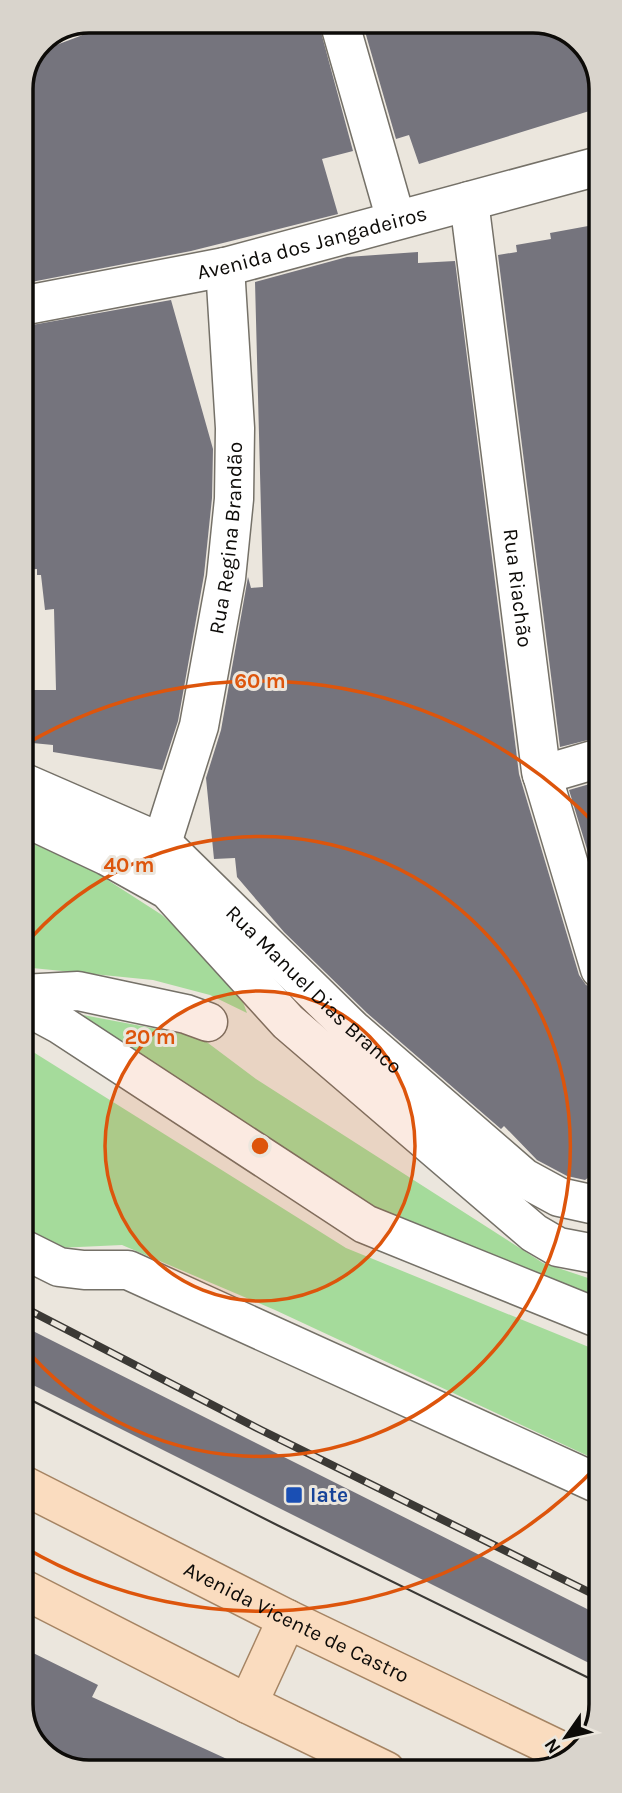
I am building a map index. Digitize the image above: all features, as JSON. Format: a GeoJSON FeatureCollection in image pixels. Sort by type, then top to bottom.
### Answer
{"type":"FeatureCollection","features":[{"type":"Feature","properties":{"kind":"main road","name":"Avenida Vicente de Castro"},"geometry":{"type":"LineString","coordinates":[[33,1490],[287,1619],[562,1751]]}},
{"type":"Feature","properties":{"kind":"main road"},"geometry":{"type":"LineString","coordinates":[[33,1594],[248,1704],[365,1760]]}},
{"type":"Feature","properties":{"kind":"main road"},"geometry":{"type":"LineString","coordinates":[[248,1704],[287,1619]]}},
{"type":"Feature","properties":{"kind":"street"},"geometry":{"type":"LineString","coordinates":[[342,33],[396,220]]}},
{"type":"Feature","properties":{"kind":"street","name":"Avenida dos Jangadeiros"},"geometry":{"type":"LineString","coordinates":[[33,304],[225,267],[589,169]]}},
{"type":"Feature","properties":{"kind":"street","name":"Rua Riachão"},"geometry":{"type":"LineString","coordinates":[[470,201],[542,775],[589,932]]}},
{"type":"Feature","properties":{"kind":"street","name":"Rua Regina Brandão"},"geometry":{"type":"LineString","coordinates":[[162,843],[199,726],[226,578],[234,499],[234,428],[225,267]]}},
{"type":"Feature","properties":{"kind":"street"},"geometry":{"type":"LineString","coordinates":[[542,775],[589,761]]}},
{"type":"Feature","properties":{"kind":"street","name":"Rua Manuel Dias Branco"},"geometry":{"type":"LineString","coordinates":[[33,787],[162,843],[352,1029],[524,1178],[559,1197],[589,1204]]}},
{"type":"Feature","properties":{"kind":"street"},"geometry":{"type":"LineString","coordinates":[[33,821],[107,856],[168,890],[288,1022],[534,1233],[558,1247],[589,1253]]}},
{"type":"Feature","properties":{"kind":"street"},"geometry":{"type":"LineString","coordinates":[[33,993],[78,991],[186,1014],[208,1022]]}},
{"type":"Feature","properties":{"kind":"street"},"geometry":{"type":"LineString","coordinates":[[33,1010],[61,1025],[365,1224],[589,1315]]}},
{"type":"Feature","properties":{"kind":"street"},"geometry":{"type":"LineString","coordinates":[[33,1254],[59,1267],[128,1270],[589,1480]]}},
{"type":"Feature","properties":{"kind":"green space"},"geometry":{"type":"Polygon","coordinates":[[[33,844],[89,868],[162,915],[217,965],[240,994],[247,1013],[210,995],[153,980],[33,968],[33,844]]]}},
{"type":"Feature","properties":{"kind":"green space"},"geometry":{"type":"Polygon","coordinates":[[[67,1012],[200,1037],[256,1079],[543,1263],[589,1278],[589,1299],[376,1215],[67,1012]]]}},
{"type":"Feature","properties":{"kind":"green space"},"geometry":{"type":"Polygon","coordinates":[[[33,1052],[346,1248],[589,1347],[589,1456],[275,1310],[122,1245],[57,1248],[33,1236],[33,1052]]]}},
{"type":"Feature","properties":{"kind":"building"},"geometry":{"type":"Polygon","coordinates":[[[89,33],[321,33],[353,151],[322,159],[338,214],[191,251],[33,282],[34,78],[43,58],[55,45],[89,33]]]}},
{"type":"Feature","properties":{"kind":"building"},"geometry":{"type":"Polygon","coordinates":[[[365,33],[548,35],[575,52],[587,74],[589,111],[419,164],[409,135],[396,139],[365,33]]]}},
{"type":"Feature","properties":{"kind":"building"},"geometry":{"type":"Polygon","coordinates":[[[589,226],[589,740],[560,747],[498,255],[517,252],[516,245],[551,239],[550,233],[589,226]]]}},
{"type":"Feature","properties":{"kind":"building"},"geometry":{"type":"Polygon","coordinates":[[[418,252],[418,263],[455,261],[519,774],[579,975],[589,986],[589,1177],[585,1180],[567,1176],[537,1160],[504,1126],[501,1129],[367,1013],[284,932],[237,877],[235,858],[214,859],[206,778],[221,730],[248,577],[251,588],[263,587],[255,282],[347,257],[418,252]]]}},
{"type":"Feature","properties":{"kind":"building"},"geometry":{"type":"Polygon","coordinates":[[[171,300],[213,449],[212,498],[204,575],[178,721],[162,770],[53,752],[53,745],[33,743],[33,690],[56,690],[54,609],[45,610],[41,575],[37,575],[37,569],[33,569],[33,325],[171,300]]]}},
{"type":"Feature","properties":{"kind":"building"},"geometry":{"type":"Polygon","coordinates":[[[589,784],[589,856],[569,790],[589,784]]]}},
{"type":"Feature","properties":{"kind":"building","name":"Iate"},"geometry":{"type":"Polygon","coordinates":[[[33,1331],[589,1610],[589,1663],[33,1385],[33,1331]]]}},
{"type":"Feature","properties":{"kind":"building"},"geometry":{"type":"Polygon","coordinates":[[[33,1653],[98,1685],[92,1697],[229,1760],[85,1760],[68,1756],[52,1746],[35,1719],[33,1653]]]}},
{"type":"Feature","properties":{"kind":"tram line"},"geometry":{"type":"LineString","coordinates":[[33,1401],[589,1678]]}},
{"type":"Feature","properties":{"kind":"railway"},"geometry":{"type":"LineString","coordinates":[[33,1312],[261,1430],[589,1592]]}},
{"type":"Feature","properties":{"kind":"place","name":"Iate"},"geometry":{"type":"Point","coordinates":[294,1495]}}]}
